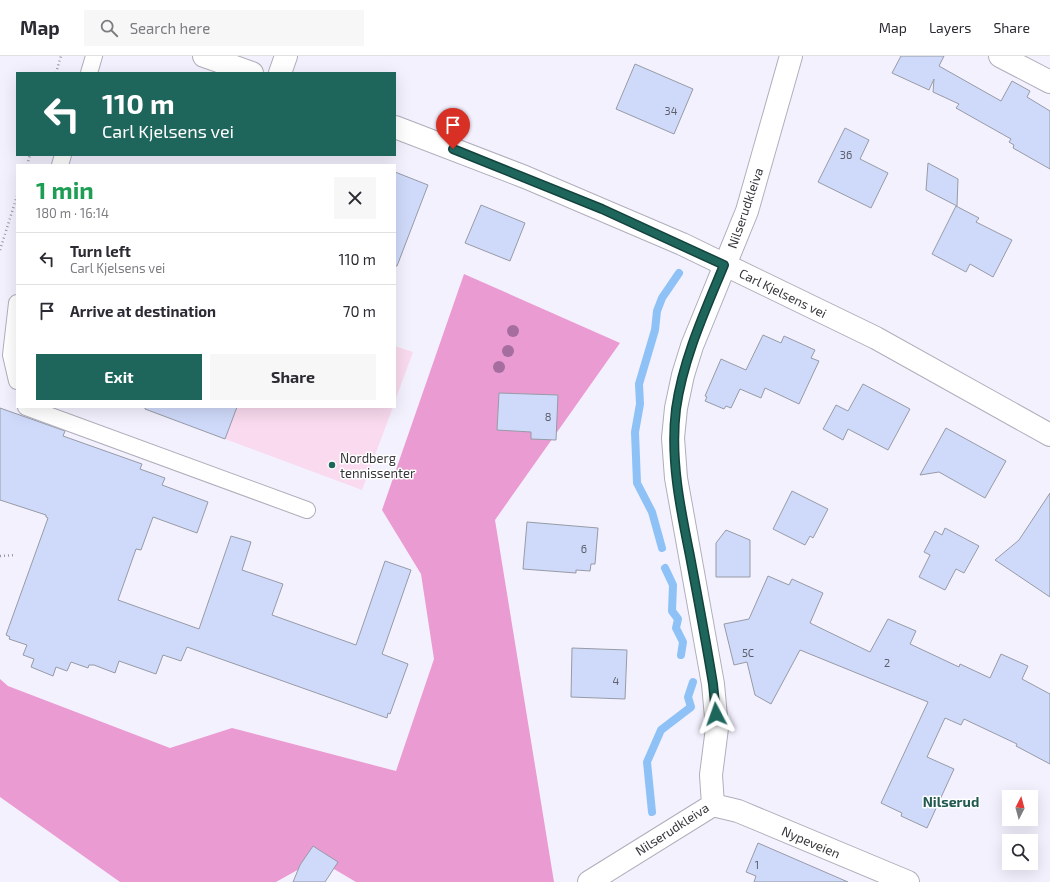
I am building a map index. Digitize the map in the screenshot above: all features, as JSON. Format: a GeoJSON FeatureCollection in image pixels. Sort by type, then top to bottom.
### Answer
{"type":"FeatureCollection","features":[{"type":"Feature","properties":{"kind":"street"},"geometry":{"type":"LineString","coordinates":[[204,56],[249,72]]}},
{"type":"Feature","properties":{"kind":"street"},"geometry":{"type":"LineString","coordinates":[[280,72],[286,56]]}},
{"type":"Feature","properties":{"kind":"street","name":"Nilserudkleiva"},"geometry":{"type":"LineString","coordinates":[[589,882],[713,806],[711,775],[717,728],[713,684],[676,478],[674,438],[676,408],[683,375],[692,346],[746,211],[791,56]]}},
{"type":"Feature","properties":{"kind":"street"},"geometry":{"type":"LineString","coordinates":[[1000,56],[1050,82]]}},
{"type":"Feature","properties":{"kind":"street","name":"Carl Kjelsens vei"},"geometry":{"type":"LineString","coordinates":[[396,127],[525,177],[602,209],[724,265],[876,338],[1050,435]]}},
{"type":"Feature","properties":{"kind":"street","name":"Nypeveien"},"geometry":{"type":"LineString","coordinates":[[713,806],[738,811],[908,882]]}},
{"type":"Feature","properties":{"kind":"lane"},"geometry":{"type":"LineString","coordinates":[[88,72],[94,56]]}},
{"type":"Feature","properties":{"kind":"lane"},"geometry":{"type":"LineString","coordinates":[[16,312],[11,355],[16,377]]}},
{"type":"Feature","properties":{"kind":"lane"},"geometry":{"type":"LineString","coordinates":[[29,408],[307,510]]}},
{"type":"Feature","properties":{"kind":"path"},"geometry":{"type":"LineString","coordinates":[[56,72],[61,56]]}},
{"type":"Feature","properties":{"kind":"path"},"geometry":{"type":"LineString","coordinates":[[0,250],[16,199]]}},
{"type":"Feature","properties":{"kind":"path"},"geometry":{"type":"LineString","coordinates":[[0,556],[16,555]]}},
{"type":"Feature","properties":{"kind":"shaded area"},"geometry":{"type":"Polygon","coordinates":[[[464,274],[620,343],[495,520],[554,882],[356,882],[317,859],[276,882],[120,882],[0,797],[0,679],[8,686],[170,748],[232,728],[396,771],[434,659],[421,574],[382,510],[464,274]]]}},
{"type":"Feature","properties":{"kind":"shaded area"},"geometry":{"type":"Polygon","coordinates":[[[396,346],[413,352],[396,398],[396,346]]]}},
{"type":"Feature","properties":{"kind":"shaded area","name":"Nordberg tennissenter"},"geometry":{"type":"Polygon","coordinates":[[[237,408],[393,408],[362,490],[225,439],[237,408]]]}},
{"type":"Feature","properties":{"kind":"building"},"geometry":{"type":"Polygon","coordinates":[[[901,56],[944,56],[939,66],[1001,101],[1012,81],[1030,91],[1027,97],[1050,111],[1050,169],[1013,148],[1014,145],[1009,142],[1011,139],[956,108],[959,104],[933,92],[934,79],[929,90],[892,73],[901,56]]]}},
{"type":"Feature","properties":{"kind":"building"},"geometry":{"type":"Polygon","coordinates":[[[635,64],[693,89],[674,134],[616,109],[635,64]]]}},
{"type":"Feature","properties":{"kind":"building"},"geometry":{"type":"Polygon","coordinates":[[[845,128],[869,140],[860,159],[888,173],[871,208],[818,182],[845,128]]]}},
{"type":"Feature","properties":{"kind":"building"},"geometry":{"type":"Polygon","coordinates":[[[928,163],[958,179],[957,206],[926,190],[928,163]]]}},
{"type":"Feature","properties":{"kind":"building"},"geometry":{"type":"Polygon","coordinates":[[[396,172],[428,185],[396,266],[396,172]]]}},
{"type":"Feature","properties":{"kind":"building"},"geometry":{"type":"Polygon","coordinates":[[[481,205],[525,223],[510,261],[465,243],[481,205]]]}},
{"type":"Feature","properties":{"kind":"building"},"geometry":{"type":"Polygon","coordinates":[[[956,206],[979,218],[976,222],[1012,240],[993,277],[970,264],[966,272],[932,254],[956,206]]]}},
{"type":"Feature","properties":{"kind":"building"},"geometry":{"type":"Polygon","coordinates":[[[763,335],[781,343],[784,336],[815,350],[811,358],[819,361],[799,404],[765,388],[761,398],[740,389],[731,408],[726,406],[724,409],[705,401],[707,397],[705,396],[721,359],[746,370],[763,335]]]}},
{"type":"Feature","properties":{"kind":"building"},"geometry":{"type":"Polygon","coordinates":[[[863,384],[910,409],[888,450],[848,429],[843,440],[823,429],[836,405],[848,411],[863,384]]]}},
{"type":"Feature","properties":{"kind":"building"},"geometry":{"type":"Polygon","coordinates":[[[499,393],[558,395],[556,440],[531,439],[531,432],[497,430],[499,393]]]}},
{"type":"Feature","properties":{"kind":"building"},"geometry":{"type":"Polygon","coordinates":[[[0,408],[65,431],[63,436],[142,464],[140,469],[165,478],[162,485],[208,502],[197,533],[153,517],[141,550],[136,549],[118,600],[199,629],[231,536],[251,542],[242,570],[283,584],[272,615],[356,645],[385,561],[411,570],[382,654],[408,664],[390,714],[388,713],[387,718],[187,647],[181,661],[163,655],[156,674],[119,661],[115,673],[94,665],[89,665],[88,668],[71,662],[67,671],[56,667],[53,676],[31,667],[34,659],[23,655],[27,645],[9,639],[10,637],[6,635],[48,518],[46,515],[0,500],[0,408]]]}},
{"type":"Feature","properties":{"kind":"building"},"geometry":{"type":"Polygon","coordinates":[[[145,408],[237,408],[225,439],[145,408]]]}},
{"type":"Feature","properties":{"kind":"building"},"geometry":{"type":"Polygon","coordinates":[[[946,428],[1006,461],[985,498],[939,472],[920,475],[946,428]]]}},
{"type":"Feature","properties":{"kind":"building"},"geometry":{"type":"Polygon","coordinates":[[[792,491],[828,509],[813,538],[810,536],[805,545],[773,529],[792,491]]]}},
{"type":"Feature","properties":{"kind":"building"},"geometry":{"type":"Polygon","coordinates":[[[1050,493],[1050,597],[995,560],[1019,540],[1050,493]]]}},
{"type":"Feature","properties":{"kind":"building"},"geometry":{"type":"Polygon","coordinates":[[[527,522],[598,528],[595,564],[591,564],[590,571],[576,570],[576,573],[523,569],[527,522]]]}},
{"type":"Feature","properties":{"kind":"building"},"geometry":{"type":"Polygon","coordinates":[[[945,528],[979,546],[964,573],[956,569],[945,590],[919,577],[930,555],[924,552],[935,531],[942,535],[945,528]]]}},
{"type":"Feature","properties":{"kind":"building"},"geometry":{"type":"Polygon","coordinates":[[[726,530],[750,540],[750,577],[716,577],[716,543],[726,530]]]}},
{"type":"Feature","properties":{"kind":"building"},"geometry":{"type":"Polygon","coordinates":[[[768,576],[789,585],[792,579],[823,593],[810,623],[870,652],[888,619],[916,631],[910,644],[959,667],[960,664],[990,678],[1001,654],[1028,666],[1022,679],[1050,694],[1050,764],[1016,746],[1017,744],[964,719],[961,725],[945,718],[927,757],[954,769],[927,828],[901,816],[902,813],[881,803],[928,702],[800,650],[771,704],[755,695],[747,662],[734,665],[724,624],[749,619],[768,576]]]}},
{"type":"Feature","properties":{"kind":"building"},"geometry":{"type":"Polygon","coordinates":[[[572,648],[627,650],[625,699],[571,697],[572,648]]]}},
{"type":"Feature","properties":{"kind":"building"},"geometry":{"type":"Polygon","coordinates":[[[758,843],[848,882],[754,882],[756,876],[746,872],[758,843]]]}},
{"type":"Feature","properties":{"kind":"building"},"geometry":{"type":"Polygon","coordinates":[[[313,846],[338,862],[325,882],[293,882],[300,865],[313,846]]]}},
{"type":"Feature","properties":{"kind":"waterway"},"geometry":{"type":"LineString","coordinates":[[662,548],[652,512],[637,483],[635,432],[640,404],[639,384],[655,330],[657,311],[662,298],[679,273]]}},
{"type":"Feature","properties":{"kind":"waterway"},"geometry":{"type":"LineString","coordinates":[[665,568],[673,585],[672,611],[678,619],[676,628],[683,642],[681,655]]}},
{"type":"Feature","properties":{"kind":"waterway"},"geometry":{"type":"LineString","coordinates":[[652,812],[647,762],[661,730],[691,707],[688,697],[693,682]]}},
{"type":"Feature","properties":{"kind":"place","name":"Nordberg tennissenter"},"geometry":{"type":"Point","coordinates":[332,465]}},
{"type":"Feature","properties":{"kind":"district","name":"Nilserud"},"geometry":{"type":"Point","coordinates":[951,801]}},
{"type":"Feature","properties":{"kind":"route"},"geometry":{"type":"LineString","coordinates":[[453,149],[602,209],[682,244],[724,265],[692,346],[683,375],[676,408],[674,438],[676,478],[702,619],[713,684],[716,714]]}}]}
